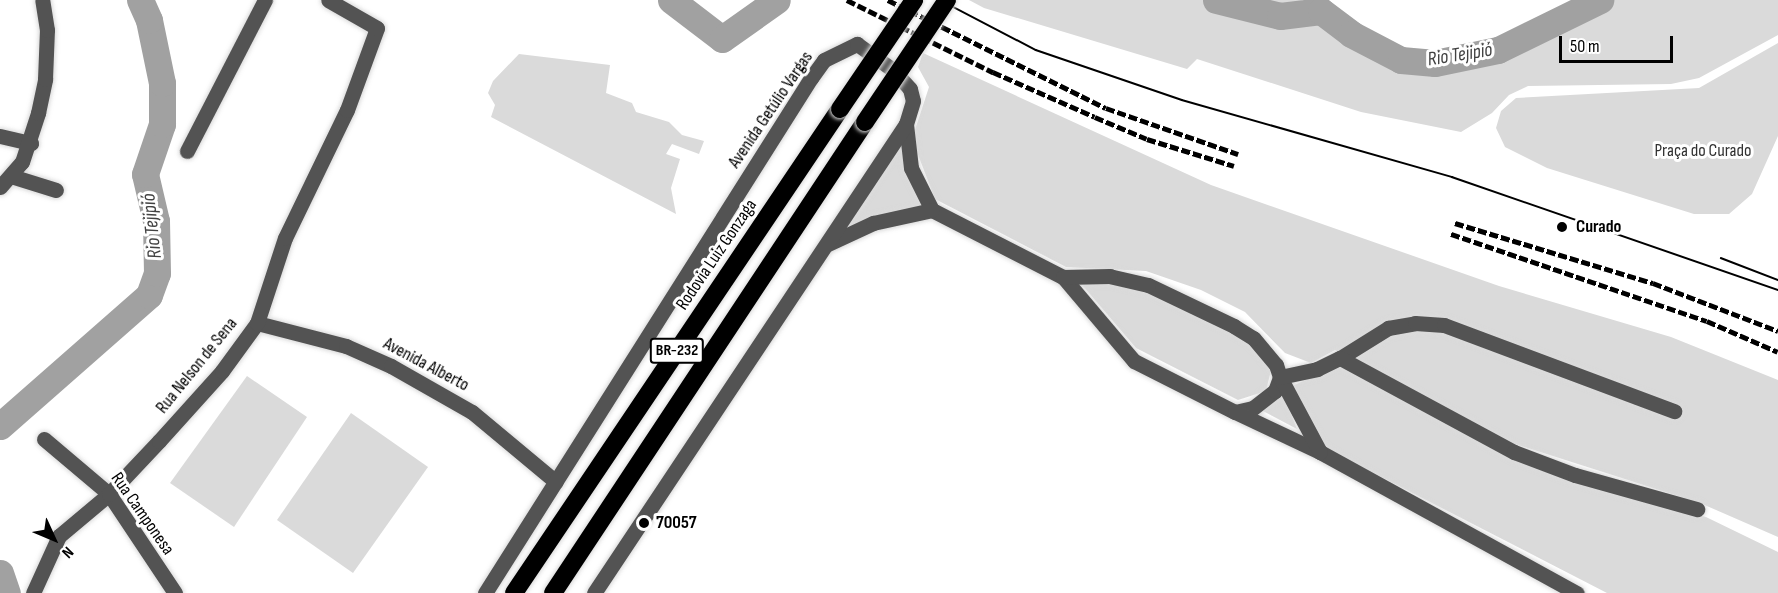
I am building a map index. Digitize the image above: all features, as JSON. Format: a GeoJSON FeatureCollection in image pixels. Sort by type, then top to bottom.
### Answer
{"type":"FeatureCollection","features":[{"type":"Feature","properties":{"kind":"highway","name":"Rodovia Luiz Gonzaga"},"geometry":{"type":"LineString","coordinates":[[514,593],[914,0]]}},
{"type":"Feature","properties":{"kind":"highway","name":"BR-232"},"geometry":{"type":"LineString","coordinates":[[553,593],[947,0]]}},
{"type":"Feature","properties":{"kind":"highway"},"geometry":{"type":"LineString","coordinates":[[558,593],[572,566]]}},
{"type":"Feature","properties":{"kind":"street"},"geometry":{"type":"LineString","coordinates":[[42,0],[47,30],[45,79],[31,143],[5,181],[56,190]]}},
{"type":"Feature","properties":{"kind":"street"},"geometry":{"type":"LineString","coordinates":[[187,151],[265,0]]}},
{"type":"Feature","properties":{"kind":"street","name":"Rua Nelson de Sena"},"geometry":{"type":"LineString","coordinates":[[33,593],[59,536],[109,494],[222,371],[257,323],[285,237],[347,110],[377,28],[328,0]]}},
{"type":"Feature","properties":{"kind":"street","name":"Avenida Getúlio Vargas"},"geometry":{"type":"LineString","coordinates":[[485,593],[824,60],[857,45],[893,70],[910,89],[913,101],[906,124],[594,593]]}},
{"type":"Feature","properties":{"kind":"street"},"geometry":{"type":"LineString","coordinates":[[906,124],[910,168],[932,210],[1063,277],[1128,357],[1235,412],[1320,452],[1577,593]]}},
{"type":"Feature","properties":{"kind":"street"},"geometry":{"type":"LineString","coordinates":[[0,136],[31,143]]}},
{"type":"Feature","properties":{"kind":"street"},"geometry":{"type":"LineString","coordinates":[[825,246],[873,223],[932,210]]}},
{"type":"Feature","properties":{"kind":"street"},"geometry":{"type":"LineString","coordinates":[[1063,277],[1110,276],[1148,285],[1190,304],[1253,338],[1276,365],[1280,377],[1320,452]]}},
{"type":"Feature","properties":{"kind":"street","name":"Avenida Alberto"},"geometry":{"type":"LineString","coordinates":[[257,323],[346,346],[391,366],[472,412],[556,482]]}},
{"type":"Feature","properties":{"kind":"street"},"geometry":{"type":"LineString","coordinates":[[1235,412],[1266,400],[1280,377],[1317,369],[1340,358],[1388,328],[1415,323],[1444,325],[1674,411]]}},
{"type":"Feature","properties":{"kind":"street"},"geometry":{"type":"LineString","coordinates":[[1340,358],[1514,452],[1575,475],[1697,509]]}},
{"type":"Feature","properties":{"kind":"street","name":"Rua Camponesa"},"geometry":{"type":"LineString","coordinates":[[44,439],[109,494],[175,593]]}},
{"type":"Feature","properties":{"kind":"green space"},"geometry":{"type":"Polygon","coordinates":[[[969,0],[1301,0],[1401,60],[1435,63],[1499,50],[1600,0],[1778,0],[1778,35],[1699,78],[1671,84],[1528,86],[1509,95],[1492,113],[1461,132],[1361,112],[1197,59],[1187,69],[984,8],[969,0]]]}},
{"type":"Feature","properties":{"kind":"green space","name":"Praça do Curado"},"geometry":{"type":"Polygon","coordinates":[[[1778,43],[1778,136],[1752,194],[1729,214],[1694,214],[1547,168],[1505,147],[1496,128],[1501,111],[1516,98],[1699,88],[1778,43]]]}},
{"type":"Feature","properties":{"kind":"green space"},"geometry":{"type":"Polygon","coordinates":[[[923,53],[1211,185],[1499,286],[1671,337],[1778,380],[1778,537],[1700,503],[1515,444],[1335,350],[1311,363],[1285,353],[1245,312],[1201,290],[1146,271],[1066,267],[935,199],[912,139],[929,87],[918,67],[923,53]]]}},
{"type":"Feature","properties":{"kind":"green space"},"geometry":{"type":"Polygon","coordinates":[[[519,54],[610,65],[606,93],[632,103],[636,112],[669,122],[682,135],[704,141],[699,154],[672,144],[666,154],[680,159],[671,188],[676,214],[491,117],[495,105],[488,93],[493,81],[519,54]]]}},
{"type":"Feature","properties":{"kind":"green space"},"geometry":{"type":"Polygon","coordinates":[[[903,136],[922,205],[835,235],[903,136]]]}},
{"type":"Feature","properties":{"kind":"green space"},"geometry":{"type":"Polygon","coordinates":[[[1101,280],[1143,289],[1253,342],[1271,370],[1266,391],[1238,400],[1136,348],[1083,286],[1085,281],[1101,280]]]}},
{"type":"Feature","properties":{"kind":"green space"},"geometry":{"type":"Polygon","coordinates":[[[1340,365],[1575,481],[1706,517],[1778,552],[1778,593],[1607,593],[1325,448],[1292,386],[1340,365]]]}},
{"type":"Feature","properties":{"kind":"green space"},"geometry":{"type":"Polygon","coordinates":[[[247,376],[307,417],[234,527],[170,483],[247,376]]]}},
{"type":"Feature","properties":{"kind":"green space"},"geometry":{"type":"Polygon","coordinates":[[[1282,392],[1297,429],[1263,411],[1282,392]]]}},
{"type":"Feature","properties":{"kind":"green space"},"geometry":{"type":"Polygon","coordinates":[[[351,413],[428,467],[353,573],[277,520],[351,413]]]}},
{"type":"Feature","properties":{"kind":"waterway","name":"Rio Tejipió"},"geometry":{"type":"LineString","coordinates":[[0,426],[149,295],[157,273],[156,221],[145,174],[162,124],[162,83],[149,20],[140,0]]}},
{"type":"Feature","properties":{"kind":"waterway","name":"Rio Tejipió"},"geometry":{"type":"LineString","coordinates":[[671,0],[722,39],[777,0]]}},
{"type":"Feature","properties":{"kind":"waterway","name":"Rio Tejipió"},"geometry":{"type":"LineString","coordinates":[[1216,0],[1280,16],[1321,11],[1351,34],[1401,60],[1435,63],[1498,50],[1600,0]]}},
{"type":"Feature","properties":{"kind":"waterway","name":"Rio Tejipió"},"geometry":{"type":"LineString","coordinates":[[0,573],[7,593]]}},
{"type":"Feature","properties":{"kind":"tram line"},"geometry":{"type":"LineString","coordinates":[[940,0],[1036,50],[1182,100],[1452,177],[1778,290]]}},
{"type":"Feature","properties":{"kind":"tram line"},"geometry":{"type":"LineString","coordinates":[[1721,258],[1778,280]]}},
{"type":"Feature","properties":{"kind":"railway"},"geometry":{"type":"LineString","coordinates":[[847,0],[993,72],[1095,117],[1147,139],[1234,166]]}},
{"type":"Feature","properties":{"kind":"railway"},"geometry":{"type":"LineString","coordinates":[[888,0],[1106,108],[1238,154]]}},
{"type":"Feature","properties":{"kind":"railway"},"geometry":{"type":"LineString","coordinates":[[1455,223],[1653,283],[1778,331]]}},
{"type":"Feature","properties":{"kind":"railway"},"geometry":{"type":"LineString","coordinates":[[1451,234],[1707,321],[1778,352]]}},
{"type":"Feature","properties":{"kind":"place","name":"Curado"},"geometry":{"type":"Point","coordinates":[1562,227]}},
{"type":"Feature","properties":{"kind":"place","name":"70057"},"geometry":{"type":"Point","coordinates":[644,523]}}]}
